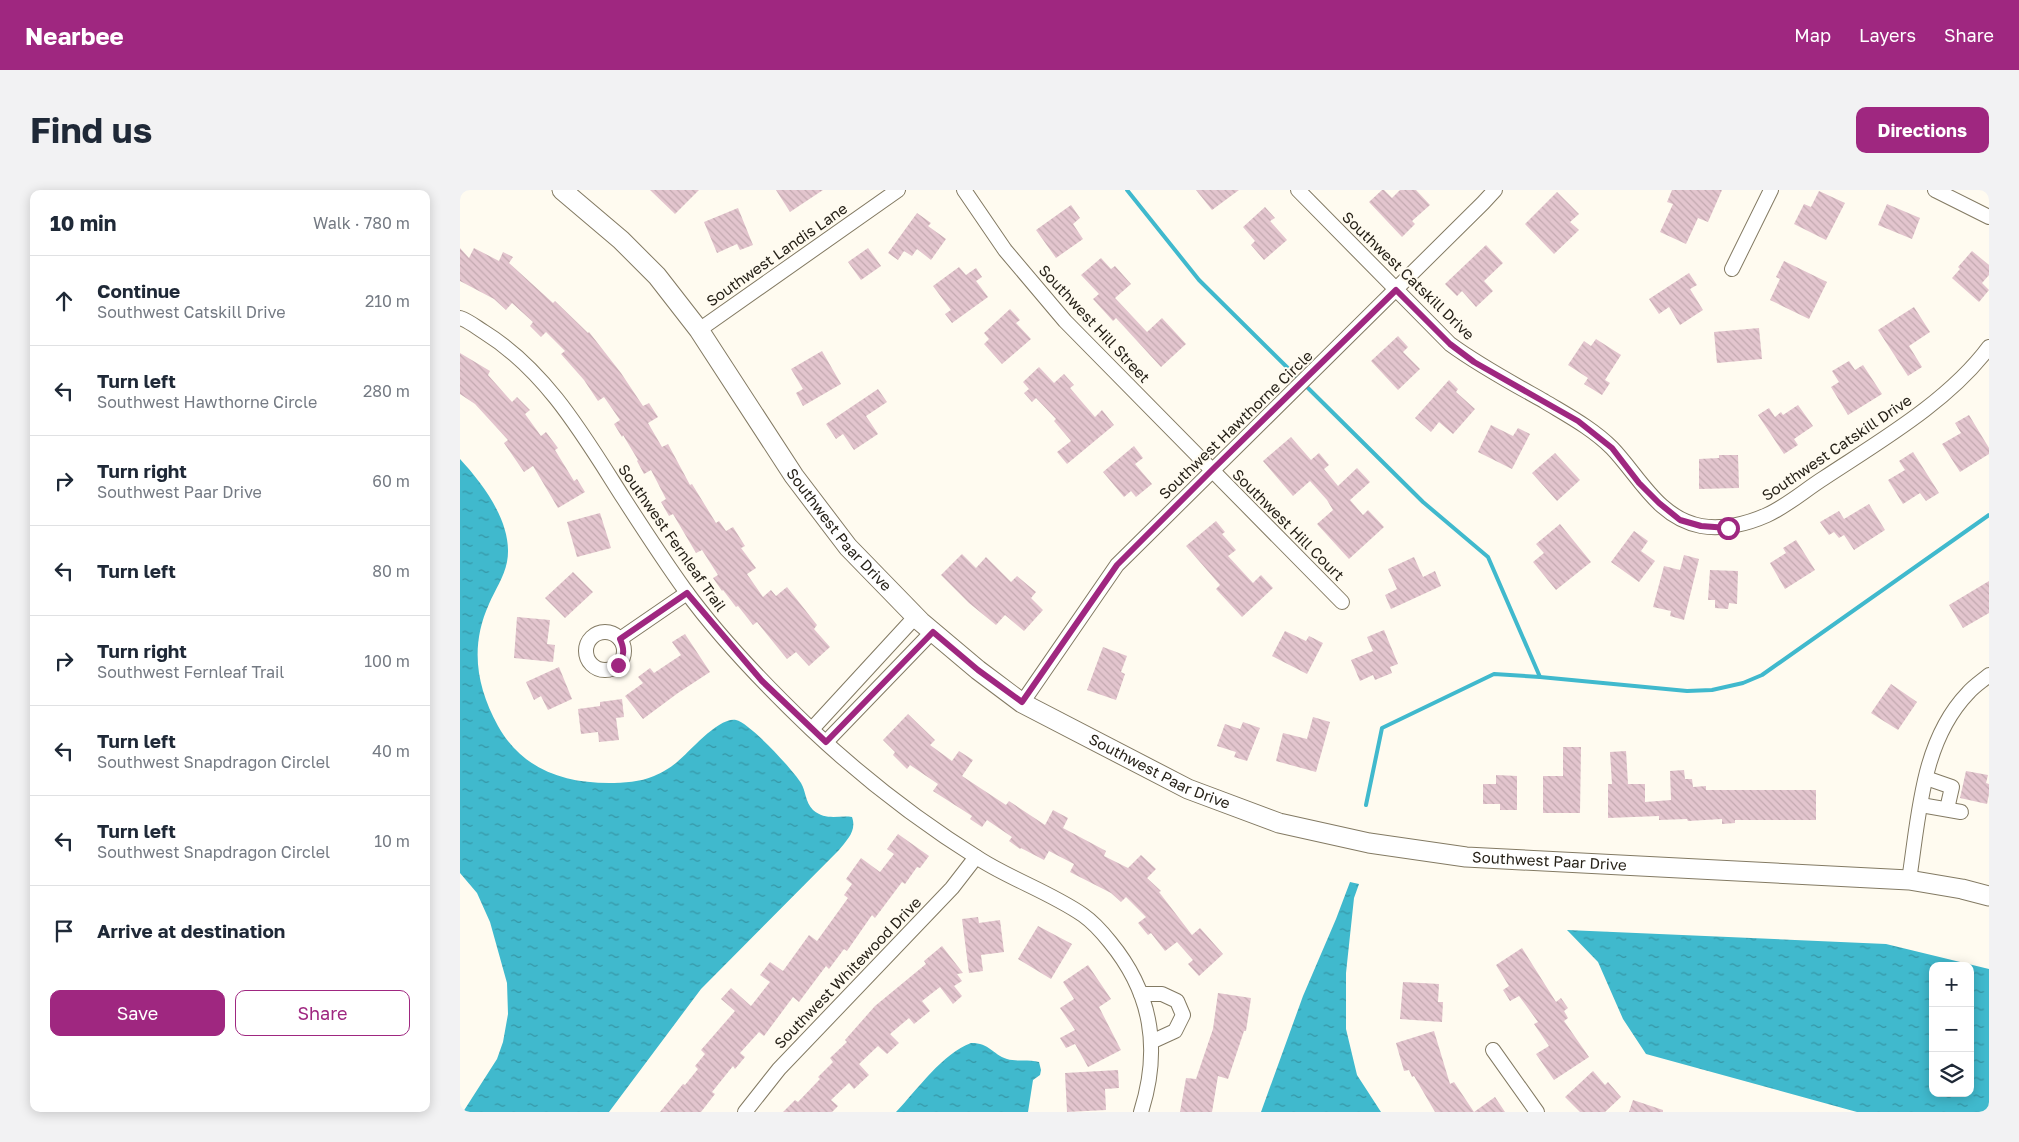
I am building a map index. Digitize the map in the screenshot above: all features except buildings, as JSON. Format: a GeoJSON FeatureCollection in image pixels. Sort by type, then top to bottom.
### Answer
{"type":"FeatureCollection","features":[{"type":"Feature","properties":{"kind":"street","name":"Southwest Paar Drive"},"geometry":{"type":"LineString","coordinates":[[562,190],[621,240],[657,276],[699,330],[794,476],[848,548],[916,616],[978,670],[1022,702],[1188,789],[1279,823],[1369,843],[1466,856],[1909,880],[1962,889],[1989,896]]}},
{"type":"Feature","properties":{"kind":"street","name":"Southwest Landis Lane"},"geometry":{"type":"LineString","coordinates":[[699,330],[898,190]]}},
{"type":"Feature","properties":{"kind":"street","name":"Southwest Hill Street"},"geometry":{"type":"LineString","coordinates":[[964,190],[1005,250],[1065,321],[1211,471]]}},
{"type":"Feature","properties":{"kind":"street","name":"Southwest Catskill Drive"},"geometry":{"type":"LineString","coordinates":[[1298,190],[1450,344],[1474,362],[1578,421],[1612,448],[1639,483],[1659,503],[1680,520],[1701,526],[1728,528],[1767,515],[1866,451],[1941,396],[1975,366],[1989,347]]}},
{"type":"Feature","properties":{"kind":"street","name":"Southwest Hawthorne Circle"},"geometry":{"type":"LineString","coordinates":[[1022,702],[1117,565],[1495,190]]}},
{"type":"Feature","properties":{"kind":"street"},"geometry":{"type":"LineString","coordinates":[[1732,269],[1770,190]]}},
{"type":"Feature","properties":{"kind":"street"},"geometry":{"type":"LineString","coordinates":[[1934,190],[1989,217]]}},
{"type":"Feature","properties":{"kind":"street","name":"Southwest Fernleaf Trail"},"geometry":{"type":"LineString","coordinates":[[460,318],[499,341],[548,388],[579,428],[648,538],[687,593],[762,681],[812,729],[857,771],[931,827],[976,857],[1084,915],[1102,932],[1122,957],[1145,1001],[1151,1042],[1150,1071],[1147,1093],[1141,1112]]}},
{"type":"Feature","properties":{"kind":"street","name":"Southwest Hill Court"},"geometry":{"type":"LineString","coordinates":[[1211,471],[1342,602]]}},
{"type":"Feature","properties":{"kind":"street"},"geometry":{"type":"LineString","coordinates":[[620,639],[687,593]]}},
{"type":"Feature","properties":{"kind":"street"},"geometry":{"type":"LineString","coordinates":[[812,729],[916,616]]}},
{"type":"Feature","properties":{"kind":"street"},"geometry":{"type":"LineString","coordinates":[[826,742],[933,632]]}},
{"type":"Feature","properties":{"kind":"street"},"geometry":{"type":"LineString","coordinates":[[1909,880],[1930,757],[1950,716],[1968,693],[1989,675]]}},
{"type":"Feature","properties":{"kind":"street"},"geometry":{"type":"LineString","coordinates":[[1921,805],[1954,810],[1952,786],[1926,778]]}},
{"type":"Feature","properties":{"kind":"street","name":"Southwest Whitewood Drive"},"geometry":{"type":"LineString","coordinates":[[745,1112],[779,1069],[952,888],[976,857]]}},
{"type":"Feature","properties":{"kind":"street"},"geometry":{"type":"LineString","coordinates":[[1141,994],[1162,994],[1177,1001],[1183,1015],[1175,1031],[1151,1042]]}},
{"type":"Feature","properties":{"kind":"street"},"geometry":{"type":"LineString","coordinates":[[1493,1050],[1537,1112]]}},
{"type":"Feature","properties":{"kind":"water"},"geometry":{"type":"Polygon","coordinates":[[[460,459],[495,506],[506,534],[507,562],[483,620],[479,635],[478,666],[485,696],[498,726],[519,753],[545,771],[560,776],[592,782],[632,782],[657,775],[676,763],[713,729],[729,720],[736,720],[761,738],[789,768],[801,783],[808,804],[813,810],[827,817],[852,817],[852,831],[839,850],[701,989],[609,1112],[463,1112],[497,1059],[503,1042],[508,1014],[507,983],[490,922],[477,893],[460,873],[460,459]]]}},
{"type":"Feature","properties":{"kind":"water"},"geometry":{"type":"Polygon","coordinates":[[[1350,882],[1359,884],[1354,898],[1346,973],[1346,1029],[1357,1075],[1381,1112],[1261,1112],[1303,996],[1350,882]]]}},
{"type":"Feature","properties":{"kind":"water"},"geometry":{"type":"Polygon","coordinates":[[[1567,930],[1886,944],[1960,962],[1929,962],[1929,1097],[1974,1097],[1974,965],[1989,969],[1989,1112],[1857,1112],[1646,1054],[1623,1019],[1598,962],[1567,930]]]}},
{"type":"Feature","properties":{"kind":"water"},"geometry":{"type":"Polygon","coordinates":[[[971,1043],[983,1045],[1007,1059],[1039,1062],[1040,1075],[1033,1080],[1028,1112],[896,1112],[941,1063],[950,1055],[971,1043]]]}},
{"type":"Feature","properties":{"kind":"waterway"},"geometry":{"type":"LineString","coordinates":[[1127,190],[1199,280],[1423,502],[1488,557],[1540,677]]}},
{"type":"Feature","properties":{"kind":"waterway"},"geometry":{"type":"LineString","coordinates":[[1366,805],[1382,728],[1494,674],[1687,691],[1712,690],[1743,683],[1762,675],[1989,515]]}},
{"type":"Feature","properties":{"kind":"route"},"geometry":{"type":"LineString","coordinates":[[618,665],[623,657],[624,648],[620,639],[687,593],[762,681],[826,742],[933,632],[978,670],[1022,702],[1117,565],[1396,290],[1450,344],[1474,362],[1578,421],[1612,448],[1639,483],[1680,520],[1701,526],[1728,528]]}}]}
